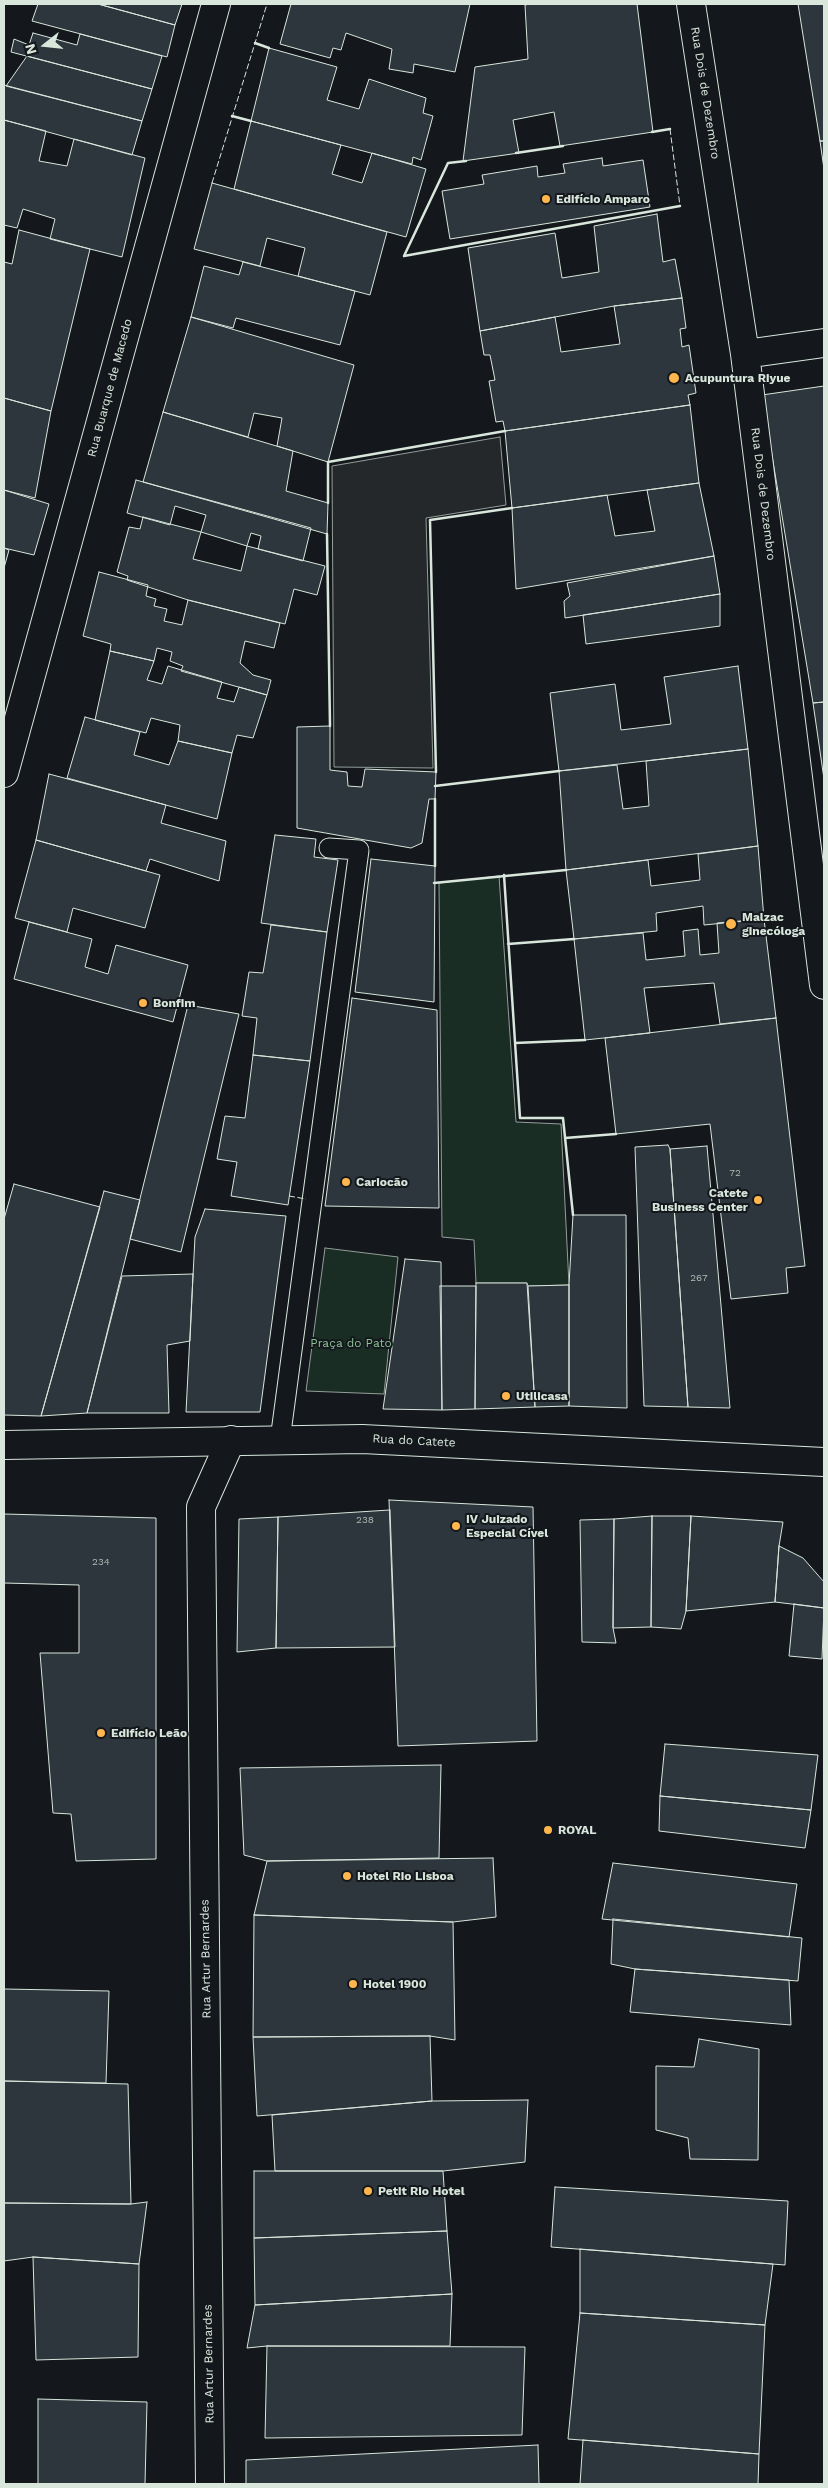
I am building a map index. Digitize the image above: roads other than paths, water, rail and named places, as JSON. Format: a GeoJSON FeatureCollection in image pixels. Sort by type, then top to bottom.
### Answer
{"type":"FeatureCollection","features":[{"type":"Feature","properties":{"kind":"street","name":"Rua Buarque de Macedo"},"geometry":{"type":"LineString","coordinates":[[4,773],[216,4]]}},
{"type":"Feature","properties":{"kind":"street","name":"Rua Dois de Dezembro"},"geometry":{"type":"LineString","coordinates":[[691,4],[745,354],[824,985]]}},
{"type":"Feature","properties":{"kind":"street"},"geometry":{"type":"LineString","coordinates":[[745,354],[824,343]]}},
{"type":"Feature","properties":{"kind":"street","name":"Rua do Catete"},"geometry":{"type":"LineString","coordinates":[[4,1445],[362,1439],[824,1462]]}},
{"type":"Feature","properties":{"kind":"street","name":"Rua Artur Bernardes"},"geometry":{"type":"LineString","coordinates":[[210,2484],[202,1507],[231,1440]]}},
{"type":"Feature","properties":{"kind":"lane"},"geometry":{"type":"LineString","coordinates":[[280,1440],[359,850],[329,848]]}},
{"type":"Feature","properties":{"kind":"place","name":"Edifício Amparo"},"geometry":{"type":"Point","coordinates":[546,199]}},
{"type":"Feature","properties":{"kind":"place","name":"Acupuntura Riyue"},"geometry":{"type":"Point","coordinates":[674,378]}},
{"type":"Feature","properties":{"kind":"place","name":"Malzac ginecóloga"},"geometry":{"type":"Point","coordinates":[731,924]}},
{"type":"Feature","properties":{"kind":"place","name":"Bonfim"},"geometry":{"type":"Point","coordinates":[143,1003]}},
{"type":"Feature","properties":{"kind":"place","name":"Cariocão"},"geometry":{"type":"Point","coordinates":[346,1182]}},
{"type":"Feature","properties":{"kind":"place","name":"Catete Business Center"},"geometry":{"type":"Point","coordinates":[758,1200]}},
{"type":"Feature","properties":{"kind":"place","name":"Utilicasa"},"geometry":{"type":"Point","coordinates":[506,1396]}},
{"type":"Feature","properties":{"kind":"place","name":"IV Juizado Especial Cível"},"geometry":{"type":"Point","coordinates":[456,1526]}},
{"type":"Feature","properties":{"kind":"place","name":"Edifício Leão"},"geometry":{"type":"Point","coordinates":[101,1733]}},
{"type":"Feature","properties":{"kind":"place","name":"ROYAL"},"geometry":{"type":"Point","coordinates":[548,1830]}},
{"type":"Feature","properties":{"kind":"place","name":"Hotel Rio Lisboa"},"geometry":{"type":"Point","coordinates":[347,1876]}},
{"type":"Feature","properties":{"kind":"place","name":"Hotel 1900"},"geometry":{"type":"Point","coordinates":[353,1984]}},
{"type":"Feature","properties":{"kind":"place","name":"Petit Rio Hotel"},"geometry":{"type":"Point","coordinates":[368,2191]}},
{"type":"Feature","properties":{"kind":"park label","name":"Praça do Pato"},"geometry":{"type":"Point","coordinates":[351,1343]}}]}
